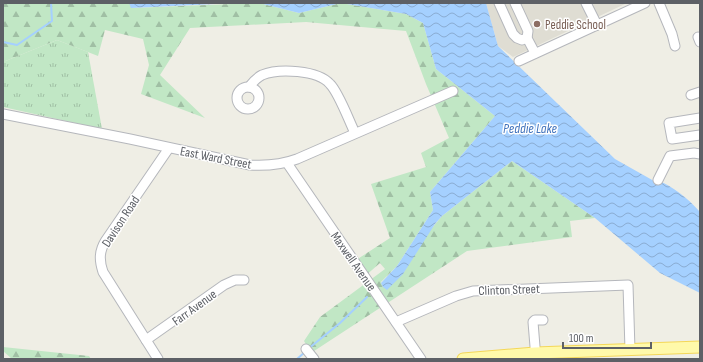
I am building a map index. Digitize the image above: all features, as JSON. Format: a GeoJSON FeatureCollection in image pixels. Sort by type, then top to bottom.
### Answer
{"type":"FeatureCollection","features":[{"type":"Feature","properties":{"kind":"main road"},"geometry":{"type":"LineString","coordinates":[[464,359],[700,347]]}},
{"type":"Feature","properties":{"kind":"street"},"geometry":{"type":"LineString","coordinates":[[499,3],[517,38],[522,40],[527,38]]}},
{"type":"Feature","properties":{"kind":"street"},"geometry":{"type":"LineString","coordinates":[[515,3],[528,31],[527,38],[535,53]]}},
{"type":"Feature","properties":{"kind":"street"},"geometry":{"type":"LineString","coordinates":[[586,3],[597,25]]}},
{"type":"Feature","properties":{"kind":"street"},"geometry":{"type":"LineString","coordinates":[[519,61],[645,3]]}},
{"type":"Feature","properties":{"kind":"street"},"geometry":{"type":"LineString","coordinates":[[659,3],[672,34],[675,46]]}},
{"type":"Feature","properties":{"kind":"street"},"geometry":{"type":"LineString","coordinates":[[248,87],[254,80],[277,71],[300,72],[315,75],[330,83],[355,134]]}},
{"type":"Feature","properties":{"kind":"street","name":"East Ward Street"},"geometry":{"type":"LineString","coordinates":[[3,114],[250,165],[264,166],[286,163],[453,91]]}},
{"type":"Feature","properties":{"kind":"street"},"geometry":{"type":"LineString","coordinates":[[700,118],[669,123],[672,139],[700,135]]}},
{"type":"Feature","properties":{"kind":"street","name":"Davison Road"},"geometry":{"type":"LineString","coordinates":[[158,359],[103,272],[100,251],[169,148]]}},
{"type":"Feature","properties":{"kind":"street"},"geometry":{"type":"LineString","coordinates":[[658,180],[670,156],[694,153],[700,154]]}},
{"type":"Feature","properties":{"kind":"street","name":"Maxwell Avenue"},"geometry":{"type":"LineString","coordinates":[[286,163],[421,359]]}},
{"type":"Feature","properties":{"kind":"street","name":"Farr Avenue"},"geometry":{"type":"LineString","coordinates":[[146,340],[224,285],[235,280],[244,280]]}},
{"type":"Feature","properties":{"kind":"street","name":"Clinton Street"},"geometry":{"type":"LineString","coordinates":[[396,322],[473,290],[628,285],[630,350]]}},
{"type":"Feature","properties":{"kind":"street"},"geometry":{"type":"LineString","coordinates":[[536,356],[533,322],[535,320],[543,320]]}},
{"type":"Feature","properties":{"kind":"shaded area","name":"Peddie School"},"geometry":{"type":"Polygon","coordinates":[[[486,3],[627,3],[513,57],[498,46],[486,3]]]}},
{"type":"Feature","properties":{"kind":"green space"},"geometry":{"type":"Polygon","coordinates":[[[3,3],[129,3],[132,8],[259,3],[299,13],[341,3],[406,14],[423,23],[436,69],[495,116],[430,192],[433,210],[397,266],[381,282],[383,287],[442,216],[512,161],[595,218],[570,221],[572,237],[467,251],[311,353],[304,341],[320,317],[385,269],[380,263],[364,277],[353,262],[390,238],[371,184],[426,167],[421,153],[449,138],[426,84],[406,31],[306,22],[190,28],[160,75],[205,118],[141,94],[149,65],[143,39],[105,30],[98,56],[57,40],[3,62],[3,3]]]}},
{"type":"Feature","properties":{"kind":"green space"},"geometry":{"type":"Polygon","coordinates":[[[57,40],[88,52],[102,129],[3,107],[3,62],[57,40]]]}},
{"type":"Feature","properties":{"kind":"green space"},"geometry":{"type":"Polygon","coordinates":[[[3,347],[89,356],[91,359],[12,359],[3,351],[3,347]]]}},
{"type":"Feature","properties":{"kind":"water"},"geometry":{"type":"Polygon","coordinates":[[[129,3],[237,3],[131,8],[129,3]]]}},
{"type":"Feature","properties":{"kind":"water"},"geometry":{"type":"Polygon","coordinates":[[[259,3],[341,3],[299,13],[259,3]]]}},
{"type":"Feature","properties":{"kind":"water","name":"Peddie Lake"},"geometry":{"type":"Polygon","coordinates":[[[341,3],[486,3],[498,46],[615,159],[654,181],[656,179],[680,193],[700,212],[700,293],[660,273],[595,218],[512,161],[442,216],[435,224],[403,274],[387,290],[383,287],[381,283],[397,266],[433,210],[430,192],[495,116],[436,69],[423,23],[406,14],[341,3]]]}},
{"type":"Feature","properties":{"kind":"waterway"},"geometry":{"type":"LineString","coordinates":[[3,42],[17,45],[52,21],[51,3]]}},
{"type":"Feature","properties":{"kind":"waterway"},"geometry":{"type":"LineString","coordinates":[[308,349],[340,323],[367,297]]}},
{"type":"Feature","properties":{"kind":"waterway"},"geometry":{"type":"LineString","coordinates":[[297,359],[305,352]]}},
{"type":"Feature","properties":{"kind":"place","name":"Peddie School"},"geometry":{"type":"Point","coordinates":[537,24]}}]}
